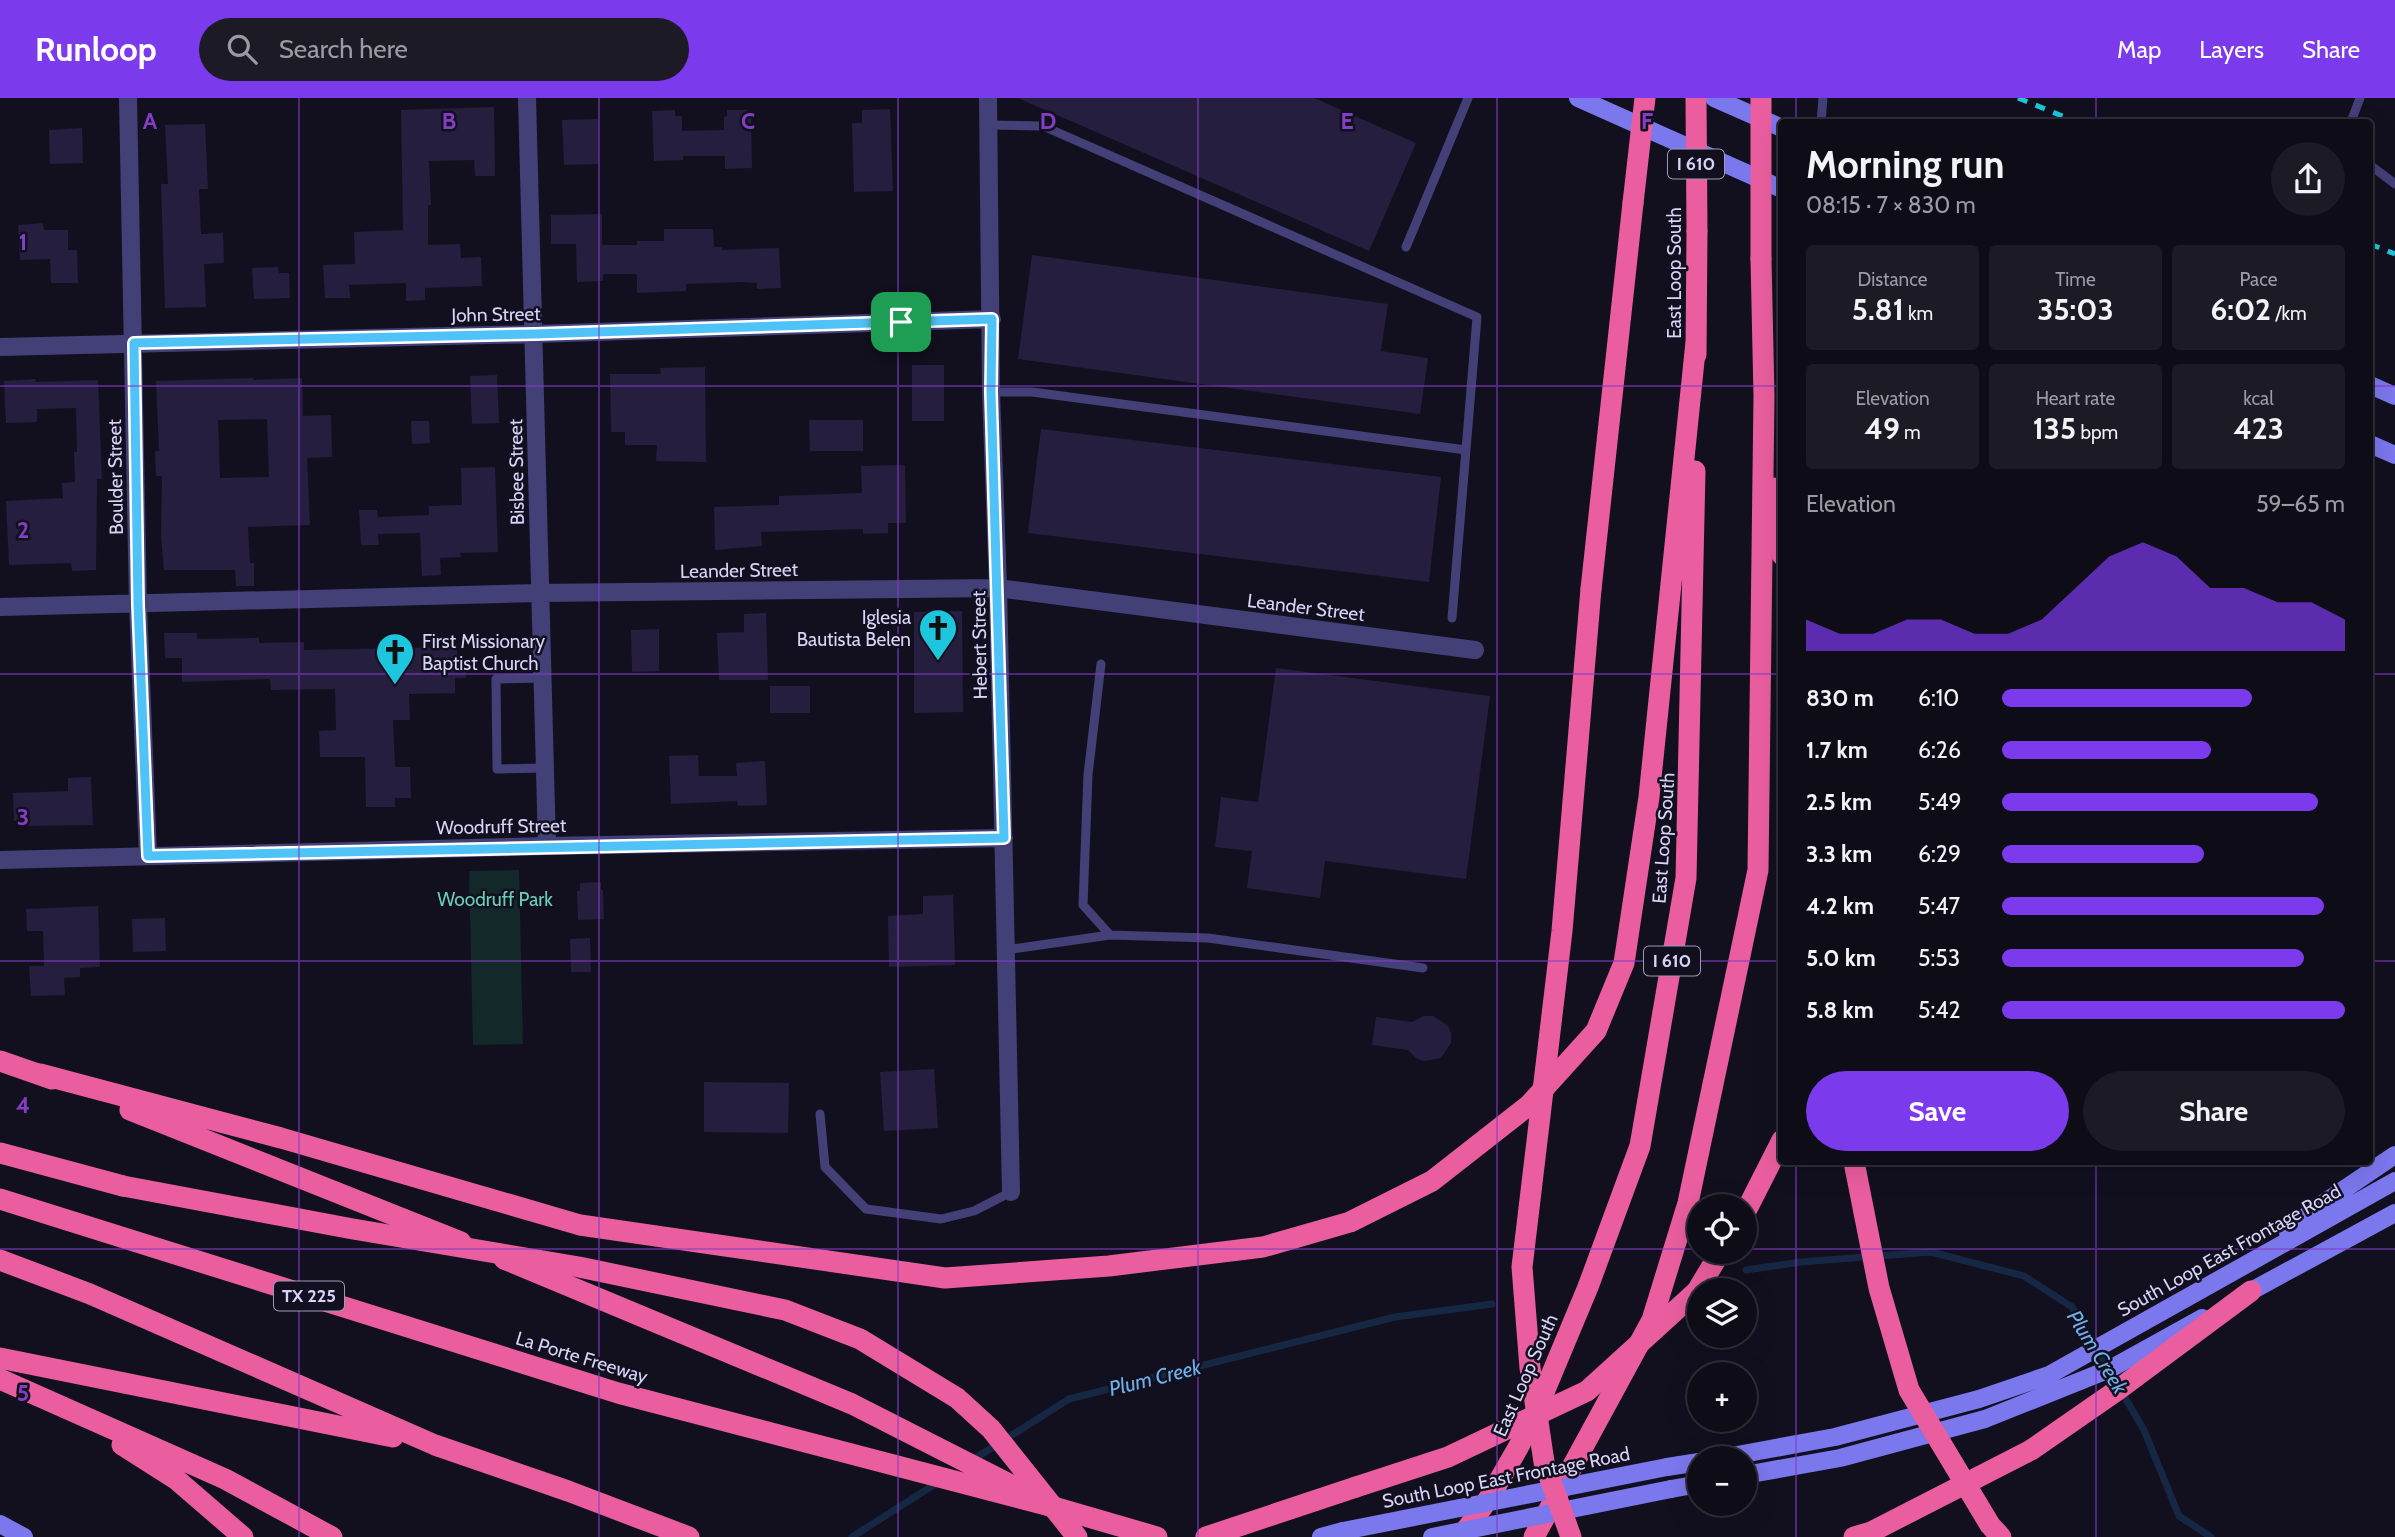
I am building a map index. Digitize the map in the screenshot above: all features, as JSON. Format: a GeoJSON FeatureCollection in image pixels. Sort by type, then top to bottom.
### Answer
{"type":"FeatureCollection","features":[{"type":"Feature","properties":{"kind":"highway"},"geometry":{"type":"LineString","coordinates":[[1572,1537],[1544,1462],[1530,1368],[1522,1267],[1562,931],[1591,589],[1646,98]]}},
{"type":"Feature","properties":{"kind":"highway","name":"East Loop South"},"geometry":{"type":"LineString","coordinates":[[1461,1537],[1495,1488],[1536,1409],[1588,1287],[1640,1146],[1686,878],[1696,342],[1696,98]]}},
{"type":"Feature","properties":{"kind":"highway"},"geometry":{"type":"LineString","coordinates":[[1534,1537],[1652,1320],[1659,1302],[1688,1203],[1758,870],[1764,396],[1762,98]]}},
{"type":"Feature","properties":{"kind":"highway"},"geometry":{"type":"LineString","coordinates":[[40,1074],[281,1138],[580,1224],[945,1278],[1109,1266],[1263,1247],[1350,1222],[1432,1181],[1529,1105],[1596,1031],[1624,963],[1649,797],[1696,342]]}},
{"type":"Feature","properties":{"kind":"highway"},"geometry":{"type":"LineString","coordinates":[[1764,396],[1778,520]]}},
{"type":"Feature","properties":{"kind":"highway"},"geometry":{"type":"LineString","coordinates":[[0,1060],[647,1318],[852,1404],[1054,1507]]}},
{"type":"Feature","properties":{"kind":"highway"},"geometry":{"type":"LineString","coordinates":[[1755,1194],[1778,1148]]}},
{"type":"Feature","properties":{"kind":"highway"},"geometry":{"type":"LineString","coordinates":[[0,1153],[123,1186],[353,1229],[579,1267],[785,1310],[860,1339],[957,1398],[991,1429],[1077,1537]]}},
{"type":"Feature","properties":{"kind":"highway"},"geometry":{"type":"LineString","coordinates":[[1855,1165],[1879,1288],[1909,1390],[1990,1525],[2001,1537]]}},
{"type":"Feature","properties":{"kind":"highway","name":"La Porte Freeway"},"geometry":{"type":"LineString","coordinates":[[0,1199],[618,1393],[1054,1507],[1157,1537]]}},
{"type":"Feature","properties":{"kind":"highway"},"geometry":{"type":"LineString","coordinates":[[0,1260],[90,1294],[435,1445],[689,1537]]}},
{"type":"Feature","properties":{"kind":"highway"},"geometry":{"type":"LineString","coordinates":[[1206,1537],[1448,1457],[1587,1391],[1697,1291],[1713,1264]]}},
{"type":"Feature","properties":{"kind":"highway"},"geometry":{"type":"LineString","coordinates":[[1854,1537],[1871,1532],[2031,1450],[2160,1350],[2251,1291]]}},
{"type":"Feature","properties":{"kind":"highway"},"geometry":{"type":"LineString","coordinates":[[0,1358],[435,1445]]}},
{"type":"Feature","properties":{"kind":"highway"},"geometry":{"type":"LineString","coordinates":[[0,1379],[225,1479],[332,1537]]}},
{"type":"Feature","properties":{"kind":"highway"},"geometry":{"type":"LineString","coordinates":[[65,1408],[177,1480],[243,1537]]}},
{"type":"Feature","properties":{"kind":"main road"},"geometry":{"type":"LineString","coordinates":[[1578,98],[1778,186]]}},
{"type":"Feature","properties":{"kind":"main road"},"geometry":{"type":"LineString","coordinates":[[1714,98],[1778,126]]}},
{"type":"Feature","properties":{"kind":"main road"},"geometry":{"type":"LineString","coordinates":[[2373,386],[2395,396]]}},
{"type":"Feature","properties":{"kind":"main road"},"geometry":{"type":"LineString","coordinates":[[2373,445],[2395,455]]}},
{"type":"Feature","properties":{"kind":"main road"},"geometry":{"type":"LineString","coordinates":[[2264,1255],[2312,1211],[2395,1155]]}},
{"type":"Feature","properties":{"kind":"main road","name":"South Loop East Frontage Road"},"geometry":{"type":"LineString","coordinates":[[1757,1451],[1835,1437],[1979,1399],[2049,1375],[2395,1181]]}},
{"type":"Feature","properties":{"kind":"main road"},"geometry":{"type":"LineString","coordinates":[[2251,1291],[2395,1213]]}},
{"type":"Feature","properties":{"kind":"main road"},"geometry":{"type":"LineString","coordinates":[[1757,1473],[1840,1458],[1985,1419],[2160,1350]]}},
{"type":"Feature","properties":{"kind":"main road","name":"South Loop East Frontage Road"},"geometry":{"type":"LineString","coordinates":[[1321,1537],[1687,1464]]}},
{"type":"Feature","properties":{"kind":"main road"},"geometry":{"type":"LineString","coordinates":[[1432,1537],[1687,1486]]}},
{"type":"Feature","properties":{"kind":"main road"},"geometry":{"type":"LineString","coordinates":[[0,1524],[24,1537]]}},
{"type":"Feature","properties":{"kind":"street","name":"Boulder Street"},"geometry":{"type":"LineString","coordinates":[[128,98],[138,604],[148,856]]}},
{"type":"Feature","properties":{"kind":"street","name":"Bisbee Street"},"geometry":{"type":"LineString","coordinates":[[527,98],[547,846]]}},
{"type":"Feature","properties":{"kind":"street","name":"Hebert Street"},"geometry":{"type":"LineString","coordinates":[[988,98],[991,392],[1011,1192]]}},
{"type":"Feature","properties":{"kind":"street","name":"John Street"},"geometry":{"type":"LineString","coordinates":[[0,347],[992,319]]}},
{"type":"Feature","properties":{"kind":"street","name":"Leander Street"},"geometry":{"type":"LineString","coordinates":[[0,607],[539,593],[998,588],[1475,650]]}},
{"type":"Feature","properties":{"kind":"street","name":"Woodruff Street"},"geometry":{"type":"LineString","coordinates":[[0,860],[1004,838]]}},
{"type":"Feature","properties":{"kind":"lane"},"geometry":{"type":"LineString","coordinates":[[1406,247],[1468,98]]}},
{"type":"Feature","properties":{"kind":"lane"},"geometry":{"type":"LineString","coordinates":[[1821,119],[1823,98]]}},
{"type":"Feature","properties":{"kind":"lane"},"geometry":{"type":"LineString","coordinates":[[2352,119],[2360,98]]}},
{"type":"Feature","properties":{"kind":"lane"},"geometry":{"type":"LineString","coordinates":[[989,125],[1043,126],[1477,317],[1452,618]]}},
{"type":"Feature","properties":{"kind":"lane"},"geometry":{"type":"LineString","coordinates":[[2373,167],[2395,184]]}},
{"type":"Feature","properties":{"kind":"lane"},"geometry":{"type":"LineString","coordinates":[[991,392],[1032,391],[1466,450]]}},
{"type":"Feature","properties":{"kind":"lane"},"geometry":{"type":"LineString","coordinates":[[1101,664],[1088,775],[1083,905],[1110,935]]}},
{"type":"Feature","properties":{"kind":"lane"},"geometry":{"type":"LineString","coordinates":[[541,678],[496,679],[497,769],[544,768]]}},
{"type":"Feature","properties":{"kind":"lane"},"geometry":{"type":"LineString","coordinates":[[1005,950],[1110,935],[1208,938],[1423,968]]}},
{"type":"Feature","properties":{"kind":"lane"},"geometry":{"type":"LineString","coordinates":[[820,1114],[825,1167],[866,1209],[941,1219],[974,1211],[1011,1192]]}},
{"type":"Feature","properties":{"kind":"green space","name":"Woodruff Park"},"geometry":{"type":"Polygon","coordinates":[[[519,870],[523,1044],[473,1045],[469,871],[519,870]]]}},
{"type":"Feature","properties":{"kind":"building"},"geometry":{"type":"Polygon","coordinates":[[[1018,98],[1314,98],[1416,143],[1369,251],[1018,98]]]}},
{"type":"Feature","properties":{"kind":"building"},"geometry":{"type":"Polygon","coordinates":[[[494,107],[495,176],[475,176],[474,160],[429,161],[431,205],[428,205],[428,245],[460,244],[461,258],[481,257],[482,286],[425,288],[425,300],[406,301],[406,283],[349,285],[350,298],[325,298],[323,265],[355,264],[354,232],[403,230],[401,110],[494,107]]]}},
{"type":"Feature","properties":{"kind":"building"},"geometry":{"type":"Polygon","coordinates":[[[890,109],[893,191],[854,192],[852,123],[862,123],[862,110],[890,109]]]}},
{"type":"Feature","properties":{"kind":"building"},"geometry":{"type":"Polygon","coordinates":[[[675,110],[675,116],[682,116],[682,131],[724,130],[727,110],[748,110],[748,116],[751,116],[752,168],[725,169],[725,156],[683,156],[683,160],[654,161],[652,111],[675,110]]]}},
{"type":"Feature","properties":{"kind":"building"},"geometry":{"type":"Polygon","coordinates":[[[598,119],[599,164],[564,165],[562,120],[598,119]]]}},
{"type":"Feature","properties":{"kind":"building"},"geometry":{"type":"Polygon","coordinates":[[[205,124],[208,189],[199,189],[201,234],[223,233],[224,263],[204,264],[206,307],[165,308],[161,184],[168,184],[165,125],[205,124]]]}},
{"type":"Feature","properties":{"kind":"building"},"geometry":{"type":"Polygon","coordinates":[[[82,128],[83,163],[50,164],[49,130],[82,128]]]}},
{"type":"Feature","properties":{"kind":"building"},"geometry":{"type":"Polygon","coordinates":[[[602,214],[602,245],[637,245],[637,241],[664,241],[664,229],[713,229],[714,247],[722,247],[722,250],[779,248],[781,288],[757,289],[757,283],[741,282],[686,284],[686,291],[637,293],[637,274],[603,274],[603,281],[577,282],[576,244],[551,244],[551,215],[602,214]]]}},
{"type":"Feature","properties":{"kind":"building"},"geometry":{"type":"Polygon","coordinates":[[[43,223],[44,230],[68,230],[68,250],[77,250],[78,283],[51,283],[50,259],[20,260],[18,225],[43,223]]]}},
{"type":"Feature","properties":{"kind":"building"},"geometry":{"type":"Polygon","coordinates":[[[1032,255],[1388,304],[1381,351],[1428,358],[1420,414],[1018,359],[1032,255]]]}},
{"type":"Feature","properties":{"kind":"building"},"geometry":{"type":"Polygon","coordinates":[[[278,267],[279,273],[289,273],[290,298],[254,299],[252,268],[278,267]]]}},
{"type":"Feature","properties":{"kind":"building"},"geometry":{"type":"Polygon","coordinates":[[[912,365],[944,365],[944,421],[912,421],[912,365]]]}},
{"type":"Feature","properties":{"kind":"building"},"geometry":{"type":"Polygon","coordinates":[[[705,367],[706,462],[656,461],[657,445],[625,445],[625,432],[611,432],[610,374],[661,374],[660,368],[705,367]]]}},
{"type":"Feature","properties":{"kind":"building"},"geometry":{"type":"Polygon","coordinates":[[[497,375],[499,423],[472,424],[470,376],[497,375]]]}},
{"type":"Feature","properties":{"kind":"building"},"geometry":{"type":"Polygon","coordinates":[[[302,378],[303,416],[331,415],[332,457],[307,458],[310,525],[248,527],[250,563],[254,563],[254,586],[236,586],[235,570],[164,570],[161,537],[162,476],[156,476],[155,451],[159,451],[156,381],[302,378]],[[267,419],[218,420],[220,478],[269,477],[267,419]]]}},
{"type":"Feature","properties":{"kind":"building"},"geometry":{"type":"Polygon","coordinates":[[[35,379],[36,382],[98,380],[102,479],[97,479],[96,570],[72,571],[71,563],[9,565],[6,501],[63,498],[62,483],[75,482],[76,408],[37,409],[37,422],[6,423],[4,381],[35,379]]]}},
{"type":"Feature","properties":{"kind":"building"},"geometry":{"type":"Polygon","coordinates":[[[809,420],[863,420],[863,451],[810,451],[809,420]]]}},
{"type":"Feature","properties":{"kind":"building"},"geometry":{"type":"Polygon","coordinates":[[[411,421],[429,421],[430,443],[412,444],[411,421]]]}},
{"type":"Feature","properties":{"kind":"building"},"geometry":{"type":"Polygon","coordinates":[[[1041,429],[1441,477],[1429,582],[1028,533],[1041,429]]]}},
{"type":"Feature","properties":{"kind":"building"},"geometry":{"type":"Polygon","coordinates":[[[905,465],[906,523],[888,523],[888,533],[863,534],[863,529],[761,532],[762,546],[715,550],[714,507],[779,505],[779,496],[862,493],[861,466],[905,465]]]}},
{"type":"Feature","properties":{"kind":"building"},"geometry":{"type":"Polygon","coordinates":[[[495,467],[498,552],[460,553],[461,557],[440,558],[441,575],[422,576],[420,533],[378,534],[379,545],[361,545],[359,510],[377,510],[378,517],[429,515],[429,506],[462,505],[461,468],[495,467]]]}},
{"type":"Feature","properties":{"kind":"building","name":"Iglesia Bautista Belen"},"geometry":{"type":"Polygon","coordinates":[[[962,611],[963,712],[914,713],[914,612],[962,611]]]}},
{"type":"Feature","properties":{"kind":"building"},"geometry":{"type":"Polygon","coordinates":[[[766,613],[768,680],[719,680],[717,633],[744,632],[744,614],[766,613]]]}},
{"type":"Feature","properties":{"kind":"building"},"geometry":{"type":"Polygon","coordinates":[[[659,629],[659,671],[632,672],[631,630],[659,629]]]}},
{"type":"Feature","properties":{"kind":"building"},"geometry":{"type":"Polygon","coordinates":[[[164,633],[197,633],[197,639],[259,638],[259,643],[304,642],[304,650],[457,647],[457,662],[465,662],[466,678],[455,678],[455,693],[409,694],[410,720],[393,720],[395,767],[410,767],[411,798],[395,798],[395,807],[366,807],[365,757],[320,757],[319,731],[336,730],[335,689],[271,690],[270,679],[182,682],[182,658],[165,658],[164,633]]]}},
{"type":"Feature","properties":{"kind":"building"},"geometry":{"type":"Polygon","coordinates":[[[1276,668],[1490,696],[1466,879],[1325,861],[1320,898],[1247,888],[1252,851],[1215,847],[1221,797],[1258,802],[1276,668]]]}},
{"type":"Feature","properties":{"kind":"building"},"geometry":{"type":"Polygon","coordinates":[[[770,686],[810,686],[810,713],[770,713],[770,686]]]}},
{"type":"Feature","properties":{"kind":"building"},"geometry":{"type":"Polygon","coordinates":[[[698,755],[699,776],[737,776],[736,763],[765,761],[767,805],[738,806],[737,801],[671,804],[669,756],[698,755]]]}},
{"type":"Feature","properties":{"kind":"building"},"geometry":{"type":"Polygon","coordinates":[[[91,777],[93,825],[22,826],[22,821],[14,821],[13,793],[68,791],[68,778],[91,777]]]}},
{"type":"Feature","properties":{"kind":"building"},"geometry":{"type":"Polygon","coordinates":[[[601,882],[604,919],[578,920],[577,891],[580,891],[580,883],[601,882]]]}},
{"type":"Feature","properties":{"kind":"building"},"geometry":{"type":"Polygon","coordinates":[[[953,895],[955,965],[889,967],[888,916],[923,914],[923,896],[953,895]]]}},
{"type":"Feature","properties":{"kind":"building"},"geometry":{"type":"Polygon","coordinates":[[[98,906],[100,967],[80,968],[80,977],[64,978],[65,995],[31,996],[29,966],[44,966],[43,931],[27,931],[26,909],[98,906]]]}},
{"type":"Feature","properties":{"kind":"building"},"geometry":{"type":"Polygon","coordinates":[[[165,918],[166,951],[133,952],[132,919],[165,918]]]}},
{"type":"Feature","properties":{"kind":"building"},"geometry":{"type":"Polygon","coordinates":[[[590,938],[591,972],[571,972],[570,939],[590,938]]]}},
{"type":"Feature","properties":{"kind":"building"},"geometry":{"type":"Polygon","coordinates":[[[1424,1016],[1433,1016],[1448,1026],[1451,1043],[1441,1058],[1424,1061],[1408,1050],[1372,1045],[1376,1017],[1412,1022],[1424,1016]]]}},
{"type":"Feature","properties":{"kind":"building"},"geometry":{"type":"Polygon","coordinates":[[[934,1069],[938,1128],[884,1131],[880,1072],[934,1069]]]}},
{"type":"Feature","properties":{"kind":"building"},"geometry":{"type":"Polygon","coordinates":[[[704,1082],[789,1083],[788,1133],[704,1132],[704,1082]]]}},
{"type":"Feature","properties":{"kind":"waterway","name":"Plum Creek"},"geometry":{"type":"LineString","coordinates":[[1746,1270],[1801,1262],[1931,1252],[2024,1276],[2072,1307],[2109,1370]]}},
{"type":"Feature","properties":{"kind":"waterway","name":"Plum Creek"},"geometry":{"type":"LineString","coordinates":[[971,1461],[1069,1399],[1395,1317],[1492,1304]]}},
{"type":"Feature","properties":{"kind":"waterway","name":"Plum Creek"},"geometry":{"type":"LineString","coordinates":[[2120,1389],[2144,1430],[2179,1516],[2211,1537]]}},
{"type":"Feature","properties":{"kind":"waterway","name":"Plum Creek"},"geometry":{"type":"LineString","coordinates":[[852,1537],[940,1481]]}},
{"type":"Feature","properties":{"kind":"railway"},"geometry":{"type":"LineString","coordinates":[[2018,98],[2070,119]]}},
{"type":"Feature","properties":{"kind":"railway"},"geometry":{"type":"LineString","coordinates":[[2373,245],[2395,254]]}},
{"type":"Feature","properties":{"kind":"place","name":"Iglesia Bautista Belen"},"geometry":{"type":"Point","coordinates":[938,662]}},
{"type":"Feature","properties":{"kind":"place","name":"First Missionary Baptist Church"},"geometry":{"type":"Point","coordinates":[395,686]}},
{"type":"Feature","properties":{"kind":"route"},"geometry":{"type":"LineString","coordinates":[[992,319],[991,392],[1004,838],[148,856],[138,604],[134,343],[901,322],[992,319]]}}]}
